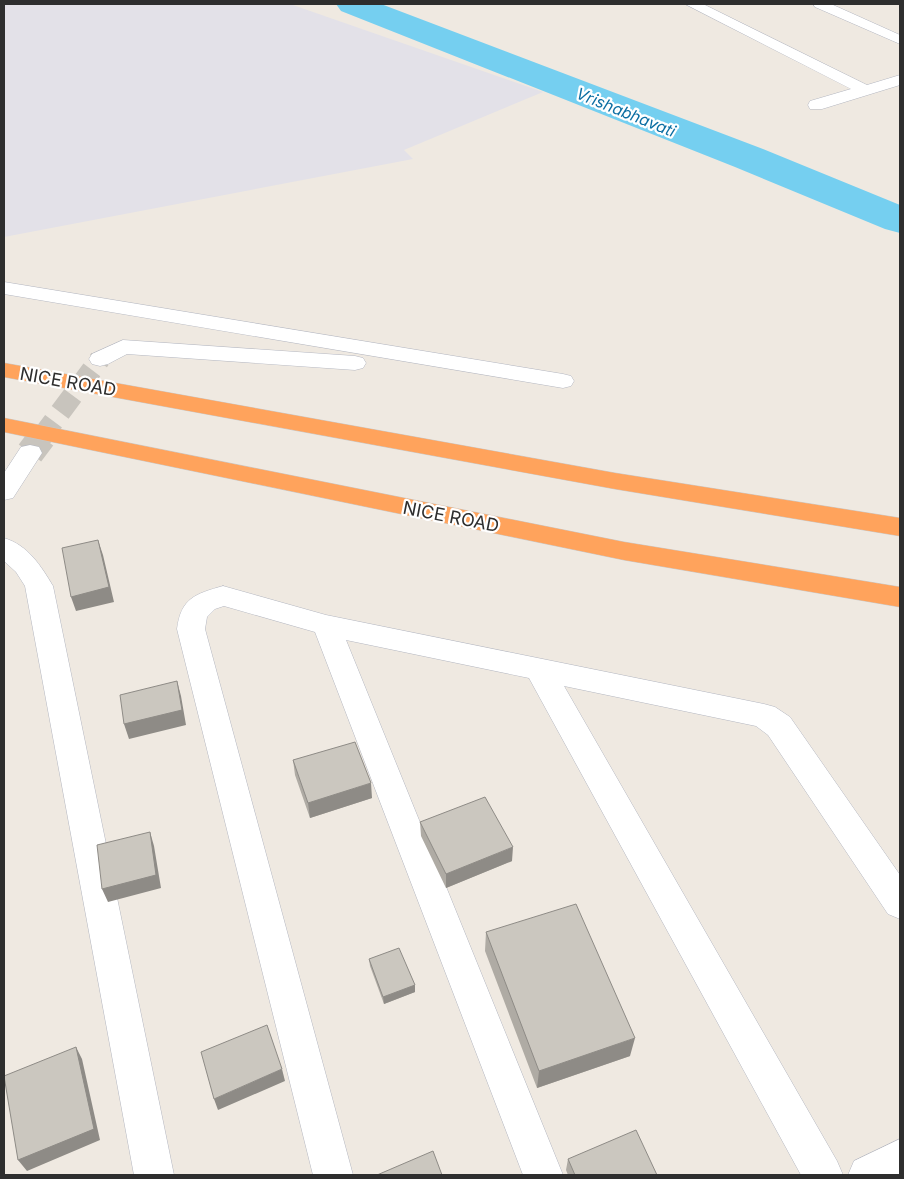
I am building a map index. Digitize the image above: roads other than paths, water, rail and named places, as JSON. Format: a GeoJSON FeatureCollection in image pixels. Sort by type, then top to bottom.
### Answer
{"type":"FeatureCollection","features":[{"type":"Feature","properties":{"kind":"highway","name":"NICE ROAD"},"geometry":{"type":"LineString","coordinates":[[4,370],[596,478],[900,527]]}},
{"type":"Feature","properties":{"kind":"highway","name":"NICE ROAD"},"geometry":{"type":"LineString","coordinates":[[4,425],[624,551],[900,597]]}},
{"type":"Feature","properties":{"kind":"street"},"geometry":{"type":"LineString","coordinates":[[692,4],[865,90]]}},
{"type":"Feature","properties":{"kind":"street"},"geometry":{"type":"LineString","coordinates":[[820,4],[900,40]]}},
{"type":"Feature","properties":{"kind":"street"},"geometry":{"type":"LineString","coordinates":[[816,105],[900,80]]}},
{"type":"Feature","properties":{"kind":"street"},"geometry":{"type":"LineString","coordinates":[[4,288],[563,382]]}},
{"type":"Feature","properties":{"kind":"street"},"geometry":{"type":"LineString","coordinates":[[100,359],[123,347],[418,369],[460,364]]}},
{"type":"Feature","properties":{"kind":"street"},"geometry":{"type":"LineString","coordinates":[[4,492],[30,453]]}},
{"type":"Feature","properties":{"kind":"street"},"geometry":{"type":"LineString","coordinates":[[4,547],[26,565],[39,586],[154,1175]]}},
{"type":"Feature","properties":{"kind":"street"},"geometry":{"type":"LineString","coordinates":[[333,1175],[191,629],[193,613],[206,602],[223,596],[326,625],[764,716],[779,726],[900,903]]}},
{"type":"Feature","properties":{"kind":"street"},"geometry":{"type":"LineString","coordinates":[[326,625],[542,1175]]}},
{"type":"Feature","properties":{"kind":"street"},"geometry":{"type":"LineString","coordinates":[[539,669],[823,1175]]}},
{"type":"Feature","properties":{"kind":"street"},"geometry":{"type":"LineString","coordinates":[[868,1175],[900,1159]]}},
{"type":"Feature","properties":{"kind":"waterway","name":"Vrishabhavati"},"geometry":{"type":"LineString","coordinates":[[352,4],[749,158],[900,220]]}},
{"type":"Feature","properties":{"kind":"tunnel"},"geometry":{"type":"LineString","coordinates":[[41,438],[100,359]]}},
{"type":"Feature","properties":{"kind":"tunnel"},"geometry":{"type":"LineString","coordinates":[[30,453],[42,437]]}}]}
